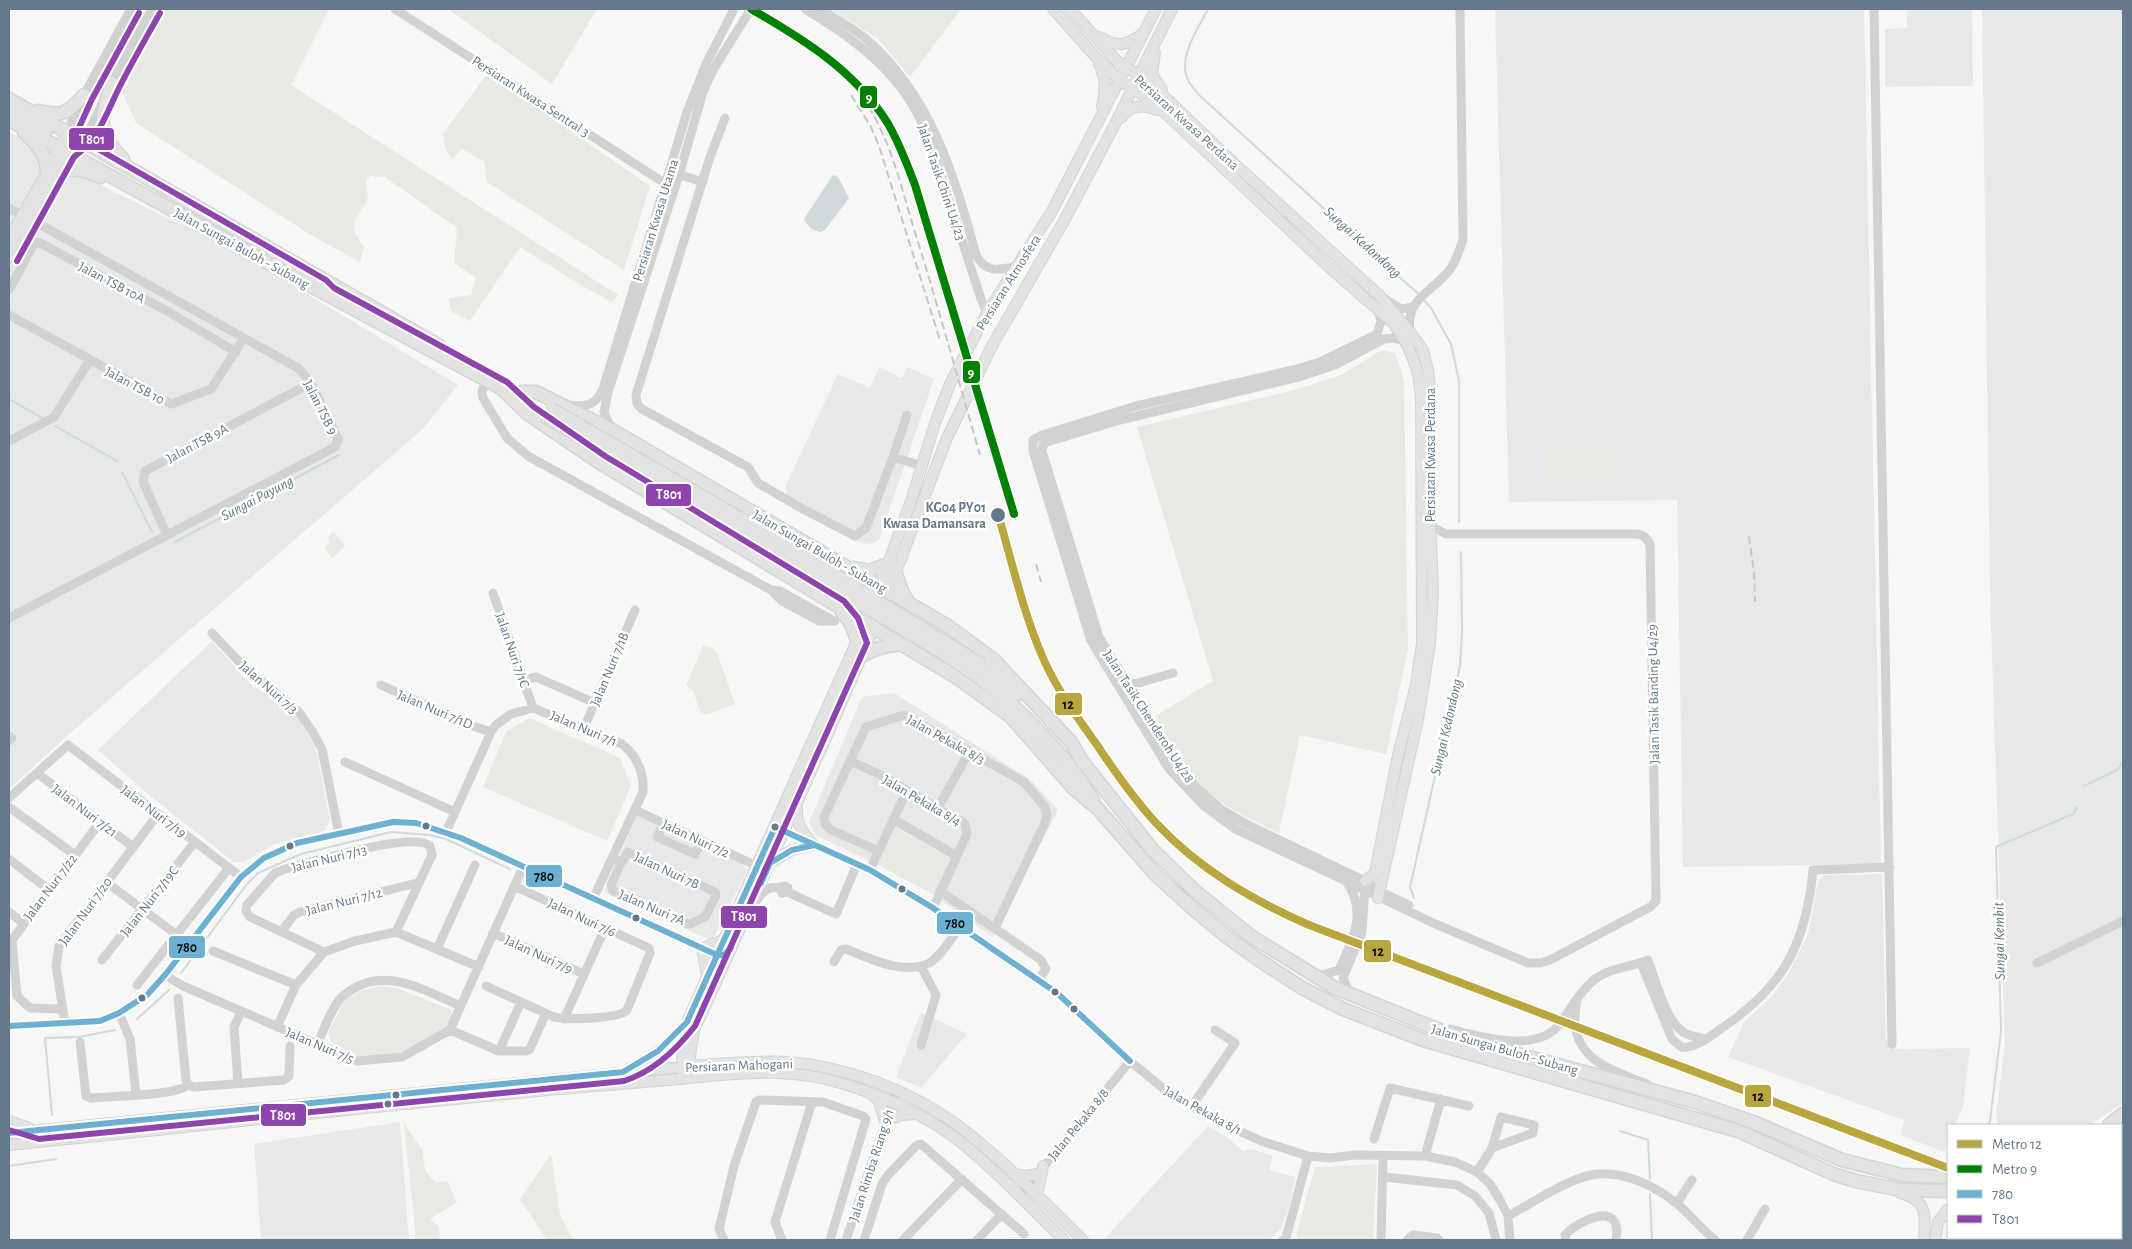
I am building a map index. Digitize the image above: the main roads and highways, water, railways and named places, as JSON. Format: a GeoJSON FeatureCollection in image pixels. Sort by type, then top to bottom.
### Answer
{"type":"FeatureCollection","features":[{"type":"Feature","properties":{"kind":"highway"},"geometry":{"type":"LineString","coordinates":[[112,82],[102,116],[102,126],[115,151],[138,173]]}},
{"type":"Feature","properties":{"kind":"highway"},"geometry":{"type":"LineString","coordinates":[[25,107],[54,115],[62,114],[71,110],[84,95]]}},
{"type":"Feature","properties":{"kind":"highway","name":"Jalan Sungai Buloh - Subang"},"geometry":{"type":"LineString","coordinates":[[9,99],[25,107],[69,142],[179,213],[502,389],[612,430],[948,626],[993,659],[1071,742],[1082,761]]}},
{"type":"Feature","properties":{"kind":"highway"},"geometry":{"type":"LineString","coordinates":[[9,109],[322,288],[328,295]]}},
{"type":"Feature","properties":{"kind":"highway"},"geometry":{"type":"LineString","coordinates":[[12,122],[38,146],[46,159],[50,174],[74,168],[86,171],[169,212],[179,213]]}},
{"type":"Feature","properties":{"kind":"highway","name":"Jalan Sungai Buloh - Subang"},"geometry":{"type":"LineString","coordinates":[[12,122],[69,142],[138,173],[774,538],[982,665],[1014,693],[1082,761],[1152,849],[1195,891],[1252,937],[1335,988],[1364,1002],[1462,1039],[1695,1102],[1753,1122],[1842,1160],[1902,1175],[1947,1177]]}},
{"type":"Feature","properties":{"kind":"highway","name":"Jalan Sungai Buloh - Subang"},"geometry":{"type":"LineString","coordinates":[[502,389],[528,414],[600,463],[828,602],[903,644],[956,677],[1010,717],[1074,788],[1098,809],[1155,874],[1220,932],[1302,988],[1343,1009],[1423,1040],[1738,1131],[1836,1175],[1880,1187],[1901,1190],[1947,1191]]}},
{"type":"Feature","properties":{"kind":"highway","name":"Jalan Sungai Buloh - Subang"},"geometry":{"type":"LineString","coordinates":[[552,409],[976,675],[1013,704],[1035,726],[1078,776],[1098,809]]}},
{"type":"Feature","properties":{"kind":"highway"},"geometry":{"type":"LineString","coordinates":[[844,566],[870,571],[888,564]]}},
{"type":"Feature","properties":{"kind":"highway"},"geometry":{"type":"LineString","coordinates":[[828,602],[847,601],[853,598],[858,592],[860,585],[858,574]]}},
{"type":"Feature","properties":{"kind":"highway"},"geometry":{"type":"LineString","coordinates":[[862,656],[885,645],[903,644],[898,631],[899,620],[904,613],[914,606],[902,594],[896,574]]}},
{"type":"Feature","properties":{"kind":"highway","name":"Jalan Sungai Buloh - Subang"},"geometry":{"type":"LineString","coordinates":[[839,608],[850,622],[858,642]]}},
{"type":"Feature","properties":{"kind":"highway"},"geometry":{"type":"LineString","coordinates":[[2110,1124],[2123,1114]]}},
{"type":"Feature","properties":{"kind":"main road","name":"Persiaran Kwasa Perdana"},"geometry":{"type":"LineString","coordinates":[[1053,9],[1120,81],[1134,88],[1165,113],[1392,324],[1423,350],[1428,370],[1431,397],[1430,520],[1432,601],[1430,644],[1424,684],[1381,879],[1380,895]]}},
{"type":"Feature","properties":{"kind":"main road","name":"Persiaran Kwasa Perdana"},"geometry":{"type":"LineString","coordinates":[[1070,9],[1116,61],[1140,76],[1171,103],[1237,166],[1380,296],[1408,336],[1418,373],[1421,396],[1422,643],[1416,685],[1398,755],[1375,873],[1365,885]]}},
{"type":"Feature","properties":{"kind":"main road","name":"Persiaran Atmosfera"},"geometry":{"type":"LineString","coordinates":[[870,625],[884,589],[888,564],[950,384],[988,313],[1052,211],[1156,9]]}},
{"type":"Feature","properties":{"kind":"main road","name":"Persiaran Atmosfera"},"geometry":{"type":"LineString","coordinates":[[884,589],[896,574],[947,438],[993,344],[1064,221],[1114,128],[1172,9]]}},
{"type":"Feature","properties":{"kind":"main road"},"geometry":{"type":"LineString","coordinates":[[1091,33],[1112,44],[1121,45],[1130,43],[1145,32]]}},
{"type":"Feature","properties":{"kind":"main road"},"geometry":{"type":"LineString","coordinates":[[1158,39],[1152,74],[1171,103]]}},
{"type":"Feature","properties":{"kind":"main road"},"geometry":{"type":"LineString","coordinates":[[1094,55],[1104,75],[1106,84],[1099,121]]}},
{"type":"Feature","properties":{"kind":"main road"},"geometry":{"type":"LineString","coordinates":[[1114,128],[1128,110],[1134,107],[1146,106],[1165,113]]}},
{"type":"Feature","properties":{"kind":"main road"},"geometry":{"type":"LineString","coordinates":[[9,257],[26,217],[69,142]]}},
{"type":"Feature","properties":{"kind":"main road"},"geometry":{"type":"LineString","coordinates":[[9,239],[26,217]]}},
{"type":"Feature","properties":{"kind":"main road"},"geometry":{"type":"LineString","coordinates":[[688,1078],[684,1034],[687,1022],[858,642],[870,625]]}},
{"type":"Feature","properties":{"kind":"main road"},"geometry":{"type":"LineString","coordinates":[[687,1067],[694,1031],[862,656],[870,625]]}},
{"type":"Feature","properties":{"kind":"main road"},"geometry":{"type":"LineString","coordinates":[[770,863],[792,850],[814,845],[802,832],[798,823],[797,802]]}},
{"type":"Feature","properties":{"kind":"main road"},"geometry":{"type":"LineString","coordinates":[[707,979],[702,948],[724,939]]}},
{"type":"Feature","properties":{"kind":"main road"},"geometry":{"type":"LineString","coordinates":[[624,1072],[657,1054],[669,1044],[687,1022]]}},
{"type":"Feature","properties":{"kind":"main road"},"geometry":{"type":"LineString","coordinates":[[691,1044],[700,1058],[712,1064]]}},
{"type":"Feature","properties":{"kind":"main road","name":"Persiaran Mahogani"},"geometry":{"type":"LineString","coordinates":[[9,1133],[712,1064],[779,1062],[817,1065],[850,1073],[896,1090],[924,1104],[969,1133],[1083,1240]]}},
{"type":"Feature","properties":{"kind":"main road","name":"Persiaran Mahogani"},"geometry":{"type":"LineString","coordinates":[[9,1145],[540,1091],[688,1078],[775,1072],[795,1073],[842,1083],[892,1101],[916,1114],[962,1143],[1064,1240]]}},
{"type":"Feature","properties":{"kind":"main road"},"geometry":{"type":"LineString","coordinates":[[871,1093],[879,1102],[885,1122],[902,1115],[916,1114]]}},
{"type":"Feature","properties":{"kind":"main road"},"geometry":{"type":"LineString","coordinates":[[9,1121],[38,1130]]}},
{"type":"Feature","properties":{"kind":"main road"},"geometry":{"type":"LineString","coordinates":[[1013,1174],[1026,1176],[1040,1170],[1037,1196]]}},
{"type":"Feature","properties":{"kind":"main road"},"geometry":{"type":"LineString","coordinates":[[1880,1187],[1911,1196],[1919,1202],[1924,1209],[1924,1240]]}},
{"type":"Feature","properties":{"kind":"main road"},"geometry":{"type":"LineString","coordinates":[[1935,1240],[1938,1222],[1947,1209]]}},
{"type":"Feature","properties":{"kind":"waterway","name":"Sungai Kedondong"},"geometry":{"type":"LineString","coordinates":[[1208,9],[1194,35],[1187,54],[1186,73],[1191,86],[1420,295]]}},
{"type":"Feature","properties":{"kind":"waterway","name":"Sungai Kedondong"},"geometry":{"type":"LineString","coordinates":[[1423,299],[1431,308],[1451,344],[1459,381],[1459,522]]}},
{"type":"Feature","properties":{"kind":"waterway","name":"Sungai Payung"},"geometry":{"type":"LineString","coordinates":[[9,399],[44,419]]}},
{"type":"Feature","properties":{"kind":"waterway","name":"Sungai Payung"},"geometry":{"type":"LineString","coordinates":[[55,426],[117,461]]}},
{"type":"Feature","properties":{"kind":"waterway","name":"Sungai Payung"},"geometry":{"type":"LineString","coordinates":[[175,542],[339,455]]}},
{"type":"Feature","properties":{"kind":"waterway","name":"Sungai Payung"},"geometry":{"type":"LineString","coordinates":[[122,472],[152,532]]}},
{"type":"Feature","properties":{"kind":"waterway","name":"Sungai Kedondong"},"geometry":{"type":"LineString","coordinates":[[1414,898],[1410,887],[1460,666],[1462,632],[1461,552]]}},
{"type":"Feature","properties":{"kind":"waterway","name":"Sungai Kembit"},"geometry":{"type":"LineString","coordinates":[[2084,786],[2117,770],[2123,762]]}},
{"type":"Feature","properties":{"kind":"waterway","name":"Sungai Kembit"},"geometry":{"type":"LineString","coordinates":[[1988,1124],[2001,1031],[1996,847],[2073,814],[2077,807]]}},
{"type":"Feature","properties":{"kind":"waterway"},"geometry":{"type":"LineString","coordinates":[[181,973],[247,884],[258,873],[301,854],[391,832],[430,835],[446,839],[510,869]]}},
{"type":"Feature","properties":{"kind":"waterway"},"geometry":{"type":"LineString","coordinates":[[137,1019],[169,990]]}},
{"type":"Feature","properties":{"kind":"waterway"},"geometry":{"type":"LineString","coordinates":[[52,1115],[45,1038],[79,1037],[115,1030]]}},
{"type":"Feature","properties":{"kind":"waterway"},"geometry":{"type":"LineString","coordinates":[[1620,1131],[1648,1140],[1650,1179]]}},
{"type":"Feature","properties":{"kind":"waterway"},"geometry":{"type":"LineString","coordinates":[[9,1166],[56,1159]]}},
{"type":"Feature","properties":{"kind":"waterway"},"geometry":{"type":"LineString","coordinates":[[1650,1194],[1652,1240]]}},
{"type":"Feature","properties":{"kind":"railway"},"geometry":{"type":"LineString","coordinates":[[808,49],[834,68],[856,89],[868,106],[883,134],[900,180],[980,455]]}},
{"type":"Feature","properties":{"kind":"railway"},"geometry":{"type":"LineString","coordinates":[[851,95],[871,127],[879,146],[940,340]]}},
{"type":"Feature","properties":{"kind":"railway"},"geometry":{"type":"LineString","coordinates":[[1749,536],[1754,572],[1755,602]]}},
{"type":"Feature","properties":{"kind":"railway"},"geometry":{"type":"LineString","coordinates":[[1036,564],[1041,582]]}},
{"type":"Feature","properties":{"kind":"railway"},"geometry":{"type":"LineString","coordinates":[[1350,936],[1406,963]]}},
{"type":"Feature","properties":{"kind":"metro line","name":"9"},"geometry":{"type":"LineString","coordinates":[[751,9],[808,44],[843,71],[874,103],[887,122],[915,185],[1014,514]]}},
{"type":"Feature","properties":{"kind":"metro line","name":"12"},"geometry":{"type":"LineString","coordinates":[[998,514],[1018,587],[1036,641],[1061,692],[1140,804],[1173,840],[1208,869],[1247,894],[1309,925],[1947,1168]]}},
{"type":"Feature","properties":{"kind":"place","name":"KG04 PY01 Kwasa Damansara"},"geometry":{"type":"Point","coordinates":[998,515]}}]}
